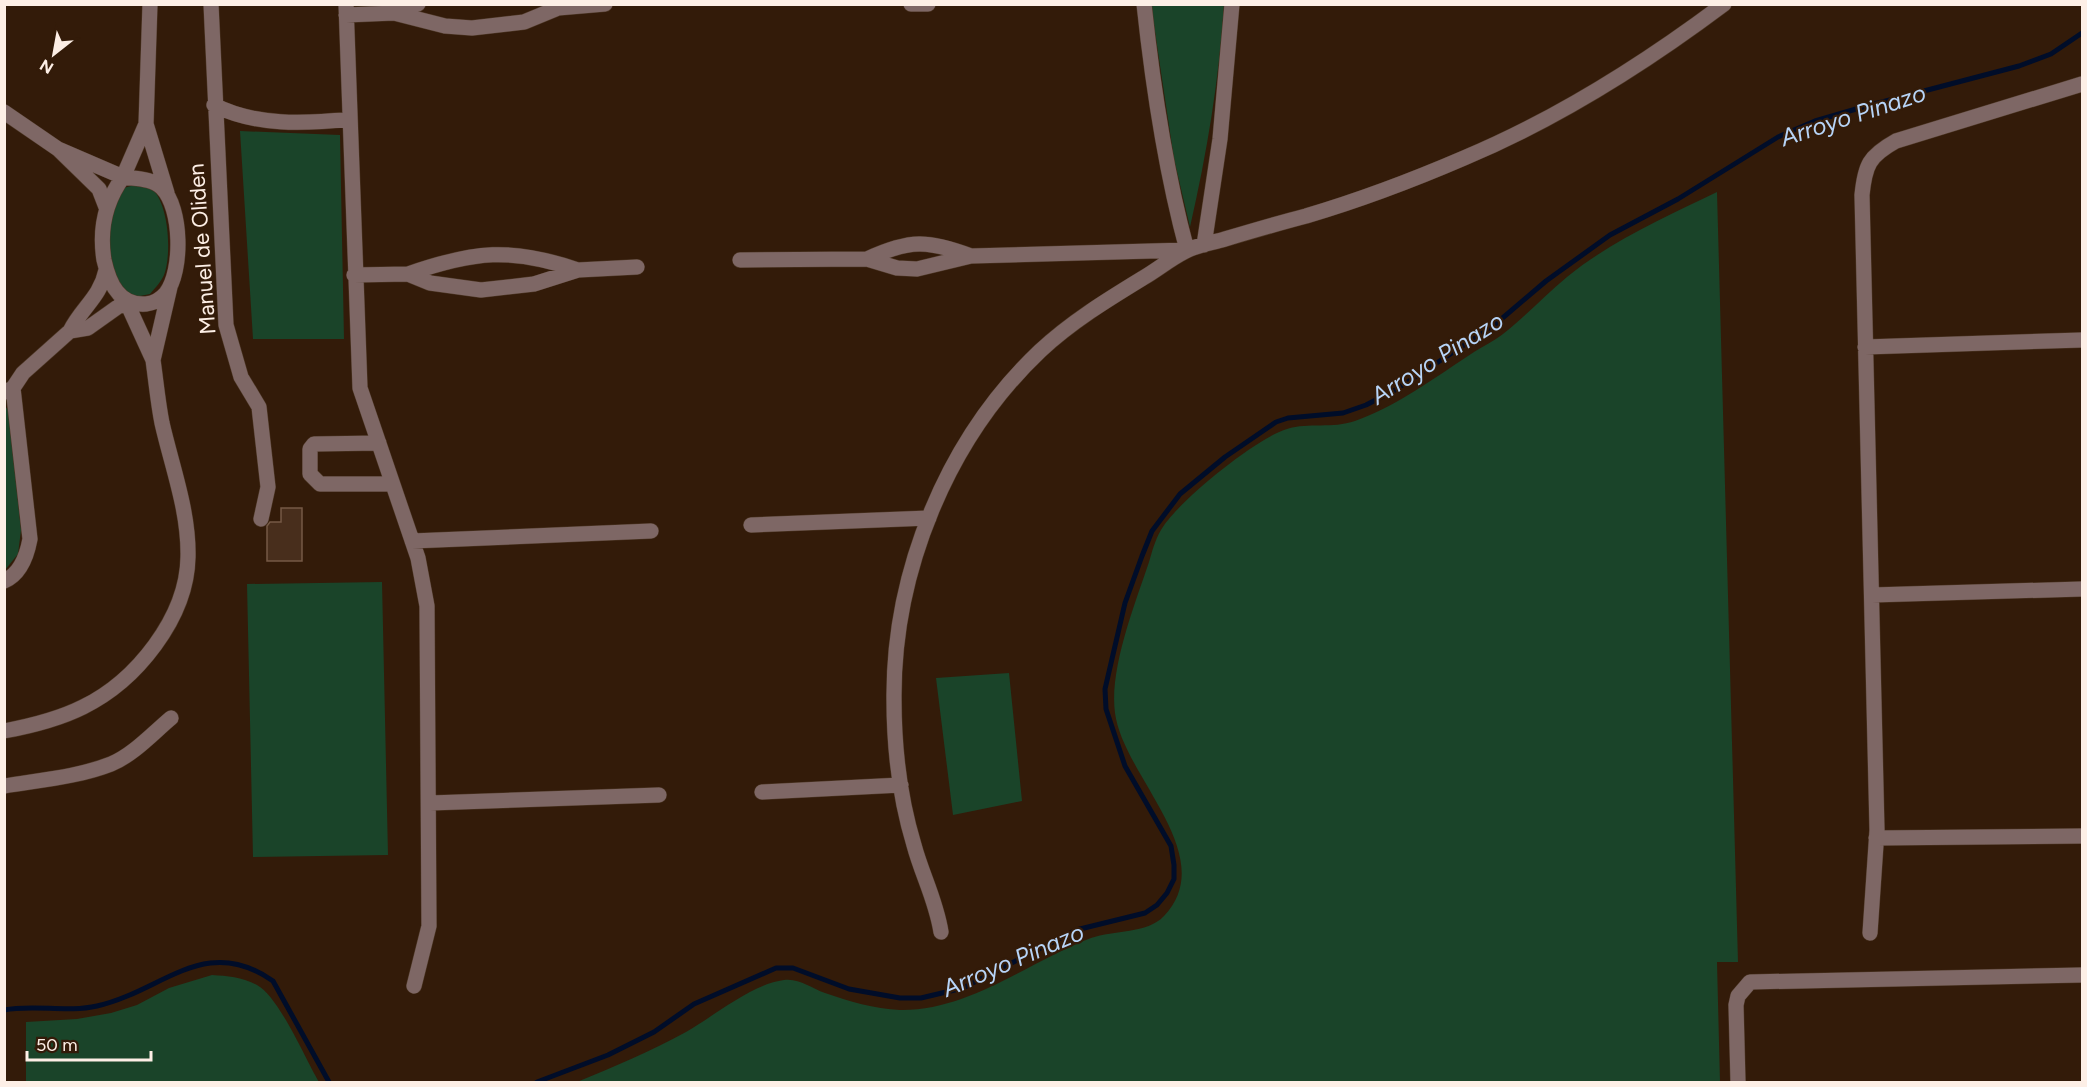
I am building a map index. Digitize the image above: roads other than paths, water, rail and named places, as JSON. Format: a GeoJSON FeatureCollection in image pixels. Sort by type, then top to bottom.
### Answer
{"type":"FeatureCollection","features":[{"type":"Feature","properties":{"kind":"street"},"geometry":{"type":"LineString","coordinates":[[150,4],[146,124],[168,196],[177,232],[178,252],[153,360]]}},
{"type":"Feature","properties":{"kind":"street","name":"Manuel de Oliden"},"geometry":{"type":"LineString","coordinates":[[211,4],[226,325],[241,377],[259,407],[268,487],[261,519]]}},
{"type":"Feature","properties":{"kind":"street"},"geometry":{"type":"LineString","coordinates":[[394,13],[418,4]]}},
{"type":"Feature","properties":{"kind":"street"},"geometry":{"type":"LineString","coordinates":[[414,986],[429,926],[427,606],[418,558],[360,388],[354,275],[346,10],[394,13],[445,26],[472,28],[524,22],[553,6],[605,4]]}},
{"type":"Feature","properties":{"kind":"street"},"geometry":{"type":"LineString","coordinates":[[911,4],[928,4]]}},
{"type":"Feature","properties":{"kind":"street"},"geometry":{"type":"LineString","coordinates":[[1144,4],[1158,120],[1169,182],[1186,250]]}},
{"type":"Feature","properties":{"kind":"street"},"geometry":{"type":"LineString","coordinates":[[1204,245],[1220,139],[1232,4]]}},
{"type":"Feature","properties":{"kind":"street"},"geometry":{"type":"LineString","coordinates":[[740,260],[867,259],[897,268],[917,269],[971,255],[1186,250],[1332,208],[1468,157],[1571,105],[1668,46],[1724,4]]}},
{"type":"Feature","properties":{"kind":"street"},"geometry":{"type":"LineString","coordinates":[[1870,933],[1876,838],[1862,195],[1864,174],[1875,154],[1896,141],[2082,84]]}},
{"type":"Feature","properties":{"kind":"street"},"geometry":{"type":"LineString","coordinates":[[214,105],[264,120],[307,123],[349,119]]}},
{"type":"Feature","properties":{"kind":"street"},"geometry":{"type":"LineString","coordinates":[[4,112],[58,149],[99,189],[106,207]]}},
{"type":"Feature","properties":{"kind":"street"},"geometry":{"type":"LineString","coordinates":[[4,581],[18,570],[25,560],[30,538],[9,390],[23,373],[70,331],[76,318],[102,287],[106,270],[102,230],[106,207],[111,194],[123,177],[146,124]]}},
{"type":"Feature","properties":{"kind":"street"},"geometry":{"type":"LineString","coordinates":[[58,149],[123,177],[148,180],[162,188],[168,196]]}},
{"type":"Feature","properties":{"kind":"street"},"geometry":{"type":"LineString","coordinates":[[867,259],[897,247],[920,242],[971,255]]}},
{"type":"Feature","properties":{"kind":"street"},"geometry":{"type":"LineString","coordinates":[[941,932],[937,906],[914,844],[901,785],[894,703],[897,629],[909,577],[929,518],[970,439],[1011,383],[1037,353],[1092,309],[1186,250]]}},
{"type":"Feature","properties":{"kind":"street"},"geometry":{"type":"LineString","coordinates":[[354,275],[408,274],[452,260],[487,254],[518,254],[578,270]]}},
{"type":"Feature","properties":{"kind":"street"},"geometry":{"type":"LineString","coordinates":[[408,274],[430,283],[481,290],[534,284],[578,270],[637,267]]}},
{"type":"Feature","properties":{"kind":"street"},"geometry":{"type":"LineString","coordinates":[[106,270],[118,295],[126,301],[137,304],[151,303],[160,298],[171,285]]}},
{"type":"Feature","properties":{"kind":"street"},"geometry":{"type":"LineString","coordinates":[[70,331],[88,328],[126,301]]}},
{"type":"Feature","properties":{"kind":"street"},"geometry":{"type":"LineString","coordinates":[[4,731],[62,715],[83,707],[101,696],[149,652],[173,613],[186,574],[188,537],[185,512],[162,421],[153,360],[126,301]]}},
{"type":"Feature","properties":{"kind":"street"},"geometry":{"type":"LineString","coordinates":[[1865,347],[2082,340]]}},
{"type":"Feature","properties":{"kind":"street"},"geometry":{"type":"LineString","coordinates":[[379,443],[314,444],[310,449],[310,474],[320,484],[392,484]]}},
{"type":"Feature","properties":{"kind":"street"},"geometry":{"type":"LineString","coordinates":[[751,525],[929,518]]}},
{"type":"Feature","properties":{"kind":"street"},"geometry":{"type":"LineString","coordinates":[[412,541],[651,531]]}},
{"type":"Feature","properties":{"kind":"street"},"geometry":{"type":"LineString","coordinates":[[1872,595],[2082,589]]}},
{"type":"Feature","properties":{"kind":"street"},"geometry":{"type":"LineString","coordinates":[[4,786],[76,774],[111,764],[126,755],[171,718]]}},
{"type":"Feature","properties":{"kind":"street"},"geometry":{"type":"LineString","coordinates":[[762,792],[901,785]]}},
{"type":"Feature","properties":{"kind":"street"},"geometry":{"type":"LineString","coordinates":[[430,803],[659,795]]}},
{"type":"Feature","properties":{"kind":"street"},"geometry":{"type":"LineString","coordinates":[[1876,838],[2082,836]]}},
{"type":"Feature","properties":{"kind":"street"},"geometry":{"type":"LineString","coordinates":[[1738,1083],[1736,1005],[1738,996],[1750,982],[2082,975]]}},
{"type":"Feature","properties":{"kind":"waterway","name":"Arroyo Pinazo"},"geometry":{"type":"LineString","coordinates":[[537,1082],[608,1055],[654,1032],[694,1004],[776,968],[793,968],[849,989],[900,998],[921,998],[963,988],[1076,930],[1145,913],[1157,905],[1167,893],[1174,879],[1171,846],[1125,766],[1106,709],[1105,689],[1125,603],[1142,556],[1152,531],[1180,494],[1225,457],[1276,422],[1288,418],[1343,413],[1366,405],[1395,390],[1492,327],[1546,281],[1610,235],[1678,199],[1778,137],[1815,121],[2019,66],[2051,54],[2082,33]]}},
{"type":"Feature","properties":{"kind":"waterway","name":"Arroyo Pinazo"},"geometry":{"type":"LineString","coordinates":[[4,1010],[86,1008],[121,999],[184,970],[205,964],[226,963],[249,968],[273,981],[329,1082]]}}]}
